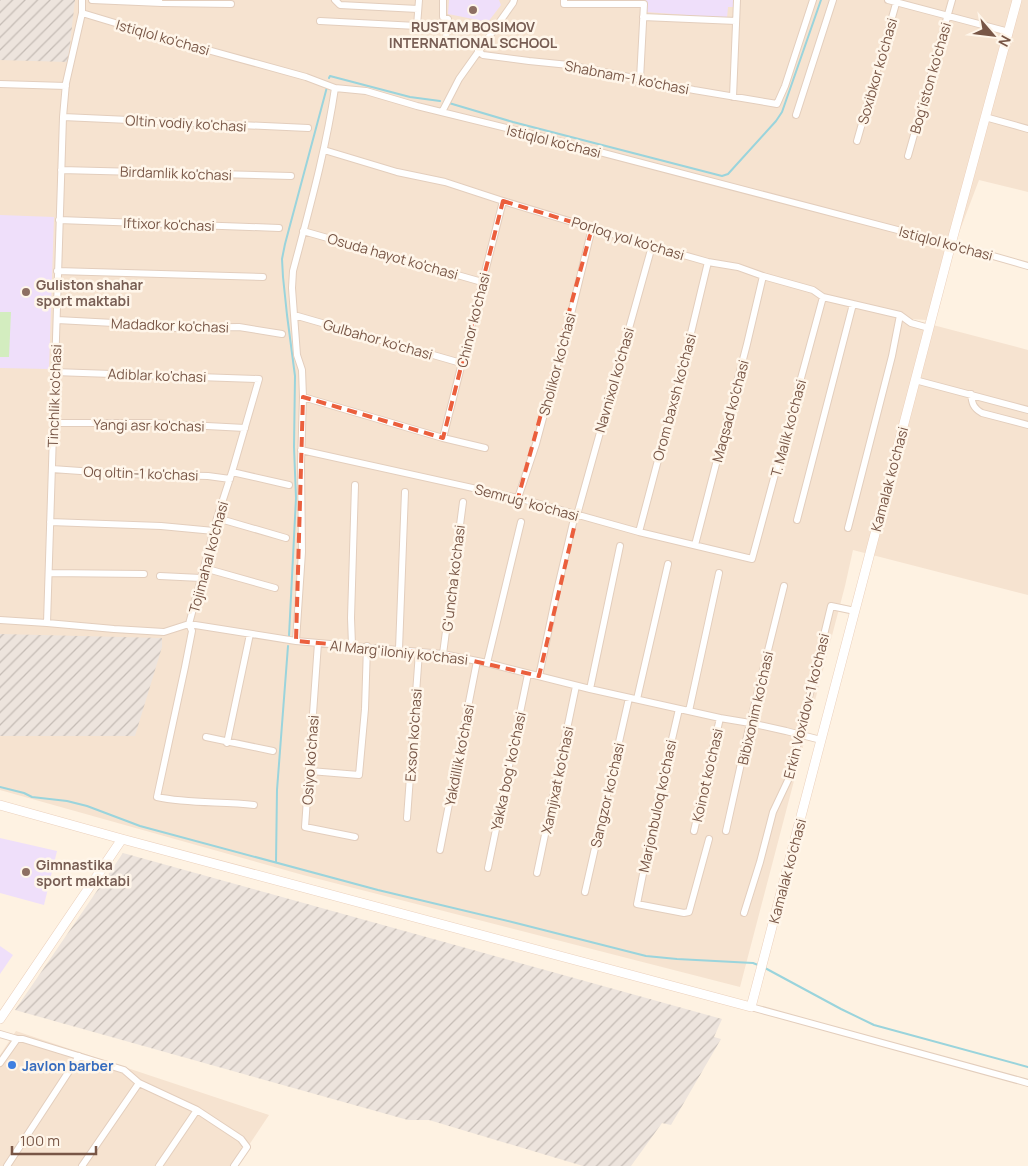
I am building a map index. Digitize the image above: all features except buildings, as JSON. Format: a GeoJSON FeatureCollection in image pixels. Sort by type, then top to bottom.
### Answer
{"type":"FeatureCollection","features":[{"type":"Feature","properties":{"kind":"main road","name":"Kamalak ko'chasi"},"geometry":{"type":"LineString","coordinates":[[751,1007],[915,380],[1017,0]]}},
{"type":"Feature","properties":{"kind":"main road"},"geometry":{"type":"LineString","coordinates":[[0,806],[751,1007]]}},
{"type":"Feature","properties":{"kind":"main road"},"geometry":{"type":"LineString","coordinates":[[0,1019],[122,839]]}},
{"type":"Feature","properties":{"kind":"street","name":"Tinchlik ko'chasi"},"geometry":{"type":"LineString","coordinates":[[47,622],[63,117],[66,86],[82,13],[82,0]]}},
{"type":"Feature","properties":{"kind":"street"},"geometry":{"type":"LineString","coordinates":[[92,0],[232,4]]}},
{"type":"Feature","properties":{"kind":"street"},"geometry":{"type":"LineString","coordinates":[[335,0],[340,4],[418,9]]}},
{"type":"Feature","properties":{"kind":"street"},"geometry":{"type":"LineString","coordinates":[[320,21],[417,26],[419,0]]}},
{"type":"Feature","properties":{"kind":"street"},"geometry":{"type":"LineString","coordinates":[[443,0],[443,16],[448,19],[446,37]]}},
{"type":"Feature","properties":{"kind":"street"},"geometry":{"type":"LineString","coordinates":[[564,0],[564,4],[644,4],[640,79]]}},
{"type":"Feature","properties":{"kind":"street"},"geometry":{"type":"LineString","coordinates":[[733,97],[737,0]]}},
{"type":"Feature","properties":{"kind":"street","name":"Shabnam-1 ko'chasi"},"geometry":{"type":"LineString","coordinates":[[478,51],[483,56],[569,65],[777,104],[785,86],[813,0]]}},
{"type":"Feature","properties":{"kind":"street"},"geometry":{"type":"LineString","coordinates":[[796,116],[833,0]]}},
{"type":"Feature","properties":{"kind":"street"},"geometry":{"type":"LineString","coordinates":[[888,0],[1009,32]]}},
{"type":"Feature","properties":{"kind":"street","name":"Bog'iston ko'chasi"},"geometry":{"type":"LineString","coordinates":[[908,156],[952,0]]}},
{"type":"Feature","properties":{"kind":"street"},"geometry":{"type":"LineString","coordinates":[[442,112],[459,79],[514,1]]}},
{"type":"Feature","properties":{"kind":"street","name":"Soxibkor ko'chasi"},"geometry":{"type":"LineString","coordinates":[[857,141],[897,1]]}},
{"type":"Feature","properties":{"kind":"street","name":"Istiqlol ko'chasi"},"geometry":{"type":"LineString","coordinates":[[82,13],[306,77],[335,88],[366,91],[417,106],[951,244],[1028,266]]}},
{"type":"Feature","properties":{"kind":"street"},"geometry":{"type":"LineString","coordinates":[[643,17],[736,21]]}},
{"type":"Feature","properties":{"kind":"street"},"geometry":{"type":"LineString","coordinates":[[0,84],[66,86]]}},
{"type":"Feature","properties":{"kind":"street"},"geometry":{"type":"LineString","coordinates":[[296,641],[302,552],[301,450],[303,397],[302,370],[297,355],[292,288],[293,270],[324,150],[335,88]]}},
{"type":"Feature","properties":{"kind":"street","name":"Oltin vodiy ko'chasi"},"geometry":{"type":"LineString","coordinates":[[63,117],[308,128]]}},
{"type":"Feature","properties":{"kind":"street"},"geometry":{"type":"LineString","coordinates":[[985,118],[1028,128]]}},
{"type":"Feature","properties":{"kind":"street","name":"Porloq yol ko'chasi"},"geometry":{"type":"LineString","coordinates":[[324,150],[397,172],[445,182],[503,202],[652,246],[814,290],[823,297],[900,315],[929,328]]}},
{"type":"Feature","properties":{"kind":"street","name":"Birdamlik ko'chasi"},"geometry":{"type":"LineString","coordinates":[[61,170],[291,176]]}},
{"type":"Feature","properties":{"kind":"street","name":"Chinor ko'chasi"},"geometry":{"type":"LineString","coordinates":[[442,438],[503,202]]}},
{"type":"Feature","properties":{"kind":"street","name":"Iftixor ko'chasi"},"geometry":{"type":"LineString","coordinates":[[59,220],[279,228]]}},
{"type":"Feature","properties":{"kind":"street","name":"Sholikor ko'chasi"},"geometry":{"type":"LineString","coordinates":[[518,498],[536,444],[592,228]]}},
{"type":"Feature","properties":{"kind":"street","name":"Osuda hayot ko'chasi"},"geometry":{"type":"LineString","coordinates":[[303,231],[482,282]]}},
{"type":"Feature","properties":{"kind":"street","name":"Navnixol ko'chasi"},"geometry":{"type":"LineString","coordinates":[[577,515],[652,246]]}},
{"type":"Feature","properties":{"kind":"street","name":"Orom baxsh ko'chasi"},"geometry":{"type":"LineString","coordinates":[[639,532],[684,362],[708,262]]}},
{"type":"Feature","properties":{"kind":"street"},"geometry":{"type":"LineString","coordinates":[[57,270],[263,277]]}},
{"type":"Feature","properties":{"kind":"street","name":"Maqsad ko'chasi"},"geometry":{"type":"LineString","coordinates":[[695,545],[763,276]]}},
{"type":"Feature","properties":{"kind":"street","name":"T. Malik ko'chasi"},"geometry":{"type":"LineString","coordinates":[[752,559],[823,297]]}},
{"type":"Feature","properties":{"kind":"street"},"geometry":{"type":"LineString","coordinates":[[797,520],[853,304]]}},
{"type":"Feature","properties":{"kind":"street","name":"Gulbahor ko'chasi"},"geometry":{"type":"LineString","coordinates":[[294,315],[461,363]]}},
{"type":"Feature","properties":{"kind":"street"},"geometry":{"type":"LineString","coordinates":[[848,528],[892,356],[900,315]]}},
{"type":"Feature","properties":{"kind":"street","name":"Madadkor ko'chasi"},"geometry":{"type":"LineString","coordinates":[[57,320],[168,328],[239,328],[282,334]]}},
{"type":"Feature","properties":{"kind":"street","name":"Adiblar ko'chasi"},"geometry":{"type":"LineString","coordinates":[[54,372],[259,378]]}},
{"type":"Feature","properties":{"kind":"street","name":"Tojimahal ko'chasi"},"geometry":{"type":"LineString","coordinates":[[254,805],[174,801],[157,797],[186,667],[192,631],[189,624],[217,518],[259,378]]}},
{"type":"Feature","properties":{"kind":"street"},"geometry":{"type":"LineString","coordinates":[[915,380],[1028,410]]}},
{"type":"Feature","properties":{"kind":"street"},"geometry":{"type":"LineString","coordinates":[[971,394],[972,404],[976,410],[1028,425]]}},
{"type":"Feature","properties":{"kind":"street"},"geometry":{"type":"LineString","coordinates":[[303,397],[442,438],[485,448]]}},
{"type":"Feature","properties":{"kind":"street","name":"Yangi asr ko'chasi"},"geometry":{"type":"LineString","coordinates":[[53,423],[150,422],[245,428]]}},
{"type":"Feature","properties":{"kind":"street","name":"Semrug' ko'chasi"},"geometry":{"type":"LineString","coordinates":[[301,450],[518,498],[639,532],[752,559]]}},
{"type":"Feature","properties":{"kind":"street","name":"Oq oltin-1 ko'chasi"},"geometry":{"type":"LineString","coordinates":[[52,469],[123,474],[208,476],[230,479]]}},
{"type":"Feature","properties":{"kind":"street"},"geometry":{"type":"LineString","coordinates":[[232,472],[289,484]]}},
{"type":"Feature","properties":{"kind":"street"},"geometry":{"type":"LineString","coordinates":[[352,645],[351,618],[355,485]]}},
{"type":"Feature","properties":{"kind":"street"},"geometry":{"type":"LineString","coordinates":[[399,649],[405,492]]}},
{"type":"Feature","properties":{"kind":"street","name":"G'uncha ko'chasi"},"geometry":{"type":"LineString","coordinates":[[443,654],[463,502]]}},
{"type":"Feature","properties":{"kind":"street"},"geometry":{"type":"LineString","coordinates":[[539,676],[556,595],[573,523],[577,515]]}},
{"type":"Feature","properties":{"kind":"street"},"geometry":{"type":"LineString","coordinates":[[217,518],[286,538]]}},
{"type":"Feature","properties":{"kind":"street"},"geometry":{"type":"LineString","coordinates":[[50,522],[161,526],[214,531]]}},
{"type":"Feature","properties":{"kind":"street"},"geometry":{"type":"LineString","coordinates":[[487,663],[521,522]]}},
{"type":"Feature","properties":{"kind":"street"},"geometry":{"type":"LineString","coordinates":[[590,689],[620,546]]}},
{"type":"Feature","properties":{"kind":"street"},"geometry":{"type":"LineString","coordinates":[[637,699],[668,564]]}},
{"type":"Feature","properties":{"kind":"street"},"geometry":{"type":"LineString","coordinates":[[204,568],[275,588]]}},
{"type":"Feature","properties":{"kind":"street"},"geometry":{"type":"LineString","coordinates":[[48,573],[144,574]]}},
{"type":"Feature","properties":{"kind":"street"},"geometry":{"type":"LineString","coordinates":[[689,711],[720,574]]}},
{"type":"Feature","properties":{"kind":"street"},"geometry":{"type":"LineString","coordinates":[[160,576],[201,578]]}},
{"type":"Feature","properties":{"kind":"street","name":"Bibixonim ko'chasi"},"geometry":{"type":"LineString","coordinates":[[726,831],[750,723],[784,586]]}},
{"type":"Feature","properties":{"kind":"street","name":"Erkin Voxidov-1 ko'chasi"},"geometry":{"type":"LineString","coordinates":[[744,914],[773,812],[790,776],[831,606],[855,611]]}},
{"type":"Feature","properties":{"kind":"street","name":"Al Marg'iloniy ko'chasi"},"geometry":{"type":"LineString","coordinates":[[0,620],[164,632],[189,624],[296,641],[443,654],[487,663],[576,686],[821,740]]}},
{"type":"Feature","properties":{"kind":"street"},"geometry":{"type":"LineString","coordinates":[[227,742],[250,634]]}},
{"type":"Feature","properties":{"kind":"street","name":"Osiyo ko'chasi"},"geometry":{"type":"LineString","coordinates":[[318,643],[305,827],[355,837]]}},
{"type":"Feature","properties":{"kind":"street"},"geometry":{"type":"LineString","coordinates":[[310,771],[359,775],[365,709],[367,646]]}},
{"type":"Feature","properties":{"kind":"street","name":"Exson ko'chasi"},"geometry":{"type":"LineString","coordinates":[[407,818],[419,652]]}},
{"type":"Feature","properties":{"kind":"street","name":"Yakdillik ko'chasi"},"geometry":{"type":"LineString","coordinates":[[440,850],[478,661]]}},
{"type":"Feature","properties":{"kind":"street","name":"Yakka bog' ko'chasi"},"geometry":{"type":"LineString","coordinates":[[488,868],[528,674]]}},
{"type":"Feature","properties":{"kind":"street","name":"Xamjixat ko'chasi"},"geometry":{"type":"LineString","coordinates":[[537,873],[576,686]]}},
{"type":"Feature","properties":{"kind":"street","name":"Sangzor ko'chasi"},"geometry":{"type":"LineString","coordinates":[[585,892],[630,698]]}},
{"type":"Feature","properties":{"kind":"street","name":"Marjonbuloq ko'chasi"},"geometry":{"type":"LineString","coordinates":[[679,708],[637,904],[684,913],[689,912],[709,839]]}},
{"type":"Feature","properties":{"kind":"street","name":"Koinot ko'chasi"},"geometry":{"type":"LineString","coordinates":[[694,831],[720,718]]}},
{"type":"Feature","properties":{"kind":"street"},"geometry":{"type":"LineString","coordinates":[[206,737],[273,752]]}},
{"type":"Feature","properties":{"kind":"street"},"geometry":{"type":"LineString","coordinates":[[751,1007],[1028,1083]]}},
{"type":"Feature","properties":{"kind":"street"},"geometry":{"type":"LineString","coordinates":[[0,1034],[23,1039],[124,1070],[138,1083],[196,1110],[241,1140],[247,1147],[234,1166]]}},
{"type":"Feature","properties":{"kind":"street"},"geometry":{"type":"LineString","coordinates":[[0,1063],[17,1038]]}},
{"type":"Feature","properties":{"kind":"street"},"geometry":{"type":"LineString","coordinates":[[7,1166],[79,1056]]}},
{"type":"Feature","properties":{"kind":"street"},"geometry":{"type":"LineString","coordinates":[[82,1166],[138,1083]]}},
{"type":"Feature","properties":{"kind":"street"},"geometry":{"type":"LineString","coordinates":[[159,1166],[196,1110]]}},
{"type":"Feature","properties":{"kind":"highlighted area"},"geometry":{"type":"Polygon","coordinates":[[[503,201],[592,228],[518,498],[577,515],[539,676],[443,654],[296,641],[303,397],[443,438],[503,201]]]}},
{"type":"Feature","properties":{"kind":"shaded area"},"geometry":{"type":"Polygon","coordinates":[[[0,0],[1028,0],[1028,192],[979,180],[926,320],[910,319],[1028,350],[1028,595],[853,550],[740,987],[303,875],[0,790],[0,0]]]}},
{"type":"Feature","properties":{"kind":"shaded area"},"geometry":{"type":"Polygon","coordinates":[[[0,0],[75,0],[68,62],[0,60],[0,0]]]}},
{"type":"Feature","properties":{"kind":"shaded area","name":"RUSTAM BOSIMOV INTERNATIONAL SCHOOL"},"geometry":{"type":"Polygon","coordinates":[[[449,0],[499,0],[501,5],[488,22],[448,14],[449,0]]]}},
{"type":"Feature","properties":{"kind":"shaded area"},"geometry":{"type":"Polygon","coordinates":[[[646,0],[733,0],[733,7],[728,7],[727,18],[646,12],[646,0]]]}},
{"type":"Feature","properties":{"kind":"shaded area","name":"Guliston shahar sport maktabi"},"geometry":{"type":"Polygon","coordinates":[[[0,215],[54,217],[49,369],[0,368],[0,215]]]}},
{"type":"Feature","properties":{"kind":"shaded area"},"geometry":{"type":"Polygon","coordinates":[[[0,634],[162,638],[162,647],[135,736],[0,736],[0,634]]]}},
{"type":"Feature","properties":{"kind":"shaded area","name":"Gimnastika sport maktabi"},"geometry":{"type":"Polygon","coordinates":[[[0,838],[57,851],[44,905],[0,893],[0,838]]]}},
{"type":"Feature","properties":{"kind":"shaded area"},"geometry":{"type":"Polygon","coordinates":[[[123,853],[722,1019],[714,1037],[721,1039],[671,1125],[662,1123],[631,1166],[583,1166],[429,1120],[408,1120],[15,1010],[123,853]]]}},
{"type":"Feature","properties":{"kind":"shaded area"},"geometry":{"type":"Polygon","coordinates":[[[0,946],[13,955],[0,974],[0,946]]]}},
{"type":"Feature","properties":{"kind":"shaded area"},"geometry":{"type":"Polygon","coordinates":[[[16,1031],[269,1115],[235,1166],[0,1166],[0,1055],[16,1031]]]}},
{"type":"Feature","properties":{"kind":"green space"},"geometry":{"type":"Polygon","coordinates":[[[0,312],[11,312],[9,357],[0,357],[0,312]]]}},
{"type":"Feature","properties":{"kind":"waterway"},"geometry":{"type":"LineString","coordinates":[[449,103],[513,122],[722,176],[728,174],[782,112],[821,0]]}},
{"type":"Feature","properties":{"kind":"waterway"},"geometry":{"type":"LineString","coordinates":[[329,78],[330,76],[410,97],[440,101]]}},
{"type":"Feature","properties":{"kind":"waterway"},"geometry":{"type":"LineString","coordinates":[[289,636],[296,498],[294,447],[295,376],[282,259],[327,87]]}},
{"type":"Feature","properties":{"kind":"waterway"},"geometry":{"type":"LineString","coordinates":[[276,862],[277,790],[288,646]]}},
{"type":"Feature","properties":{"kind":"waterway"},"geometry":{"type":"LineString","coordinates":[[0,787],[32,797],[67,801],[87,806],[140,826],[378,890],[646,956],[753,963],[758,965]]}},
{"type":"Feature","properties":{"kind":"waterway"},"geometry":{"type":"LineString","coordinates":[[765,968],[874,1025],[1028,1067]]}},
{"type":"Feature","properties":{"kind":"place","name":"RUSTAM BOSIMOV INTERNATIONAL SCHOOL"},"geometry":{"type":"Point","coordinates":[473,10]}},
{"type":"Feature","properties":{"kind":"place","name":"Guliston shahar sport maktabi"},"geometry":{"type":"Point","coordinates":[26,292]}},
{"type":"Feature","properties":{"kind":"place","name":"Gimnastika sport maktabi"},"geometry":{"type":"Point","coordinates":[26,872]}},
{"type":"Feature","properties":{"kind":"place","name":"Javlon barber"},"geometry":{"type":"Point","coordinates":[12,1065]}}]}
